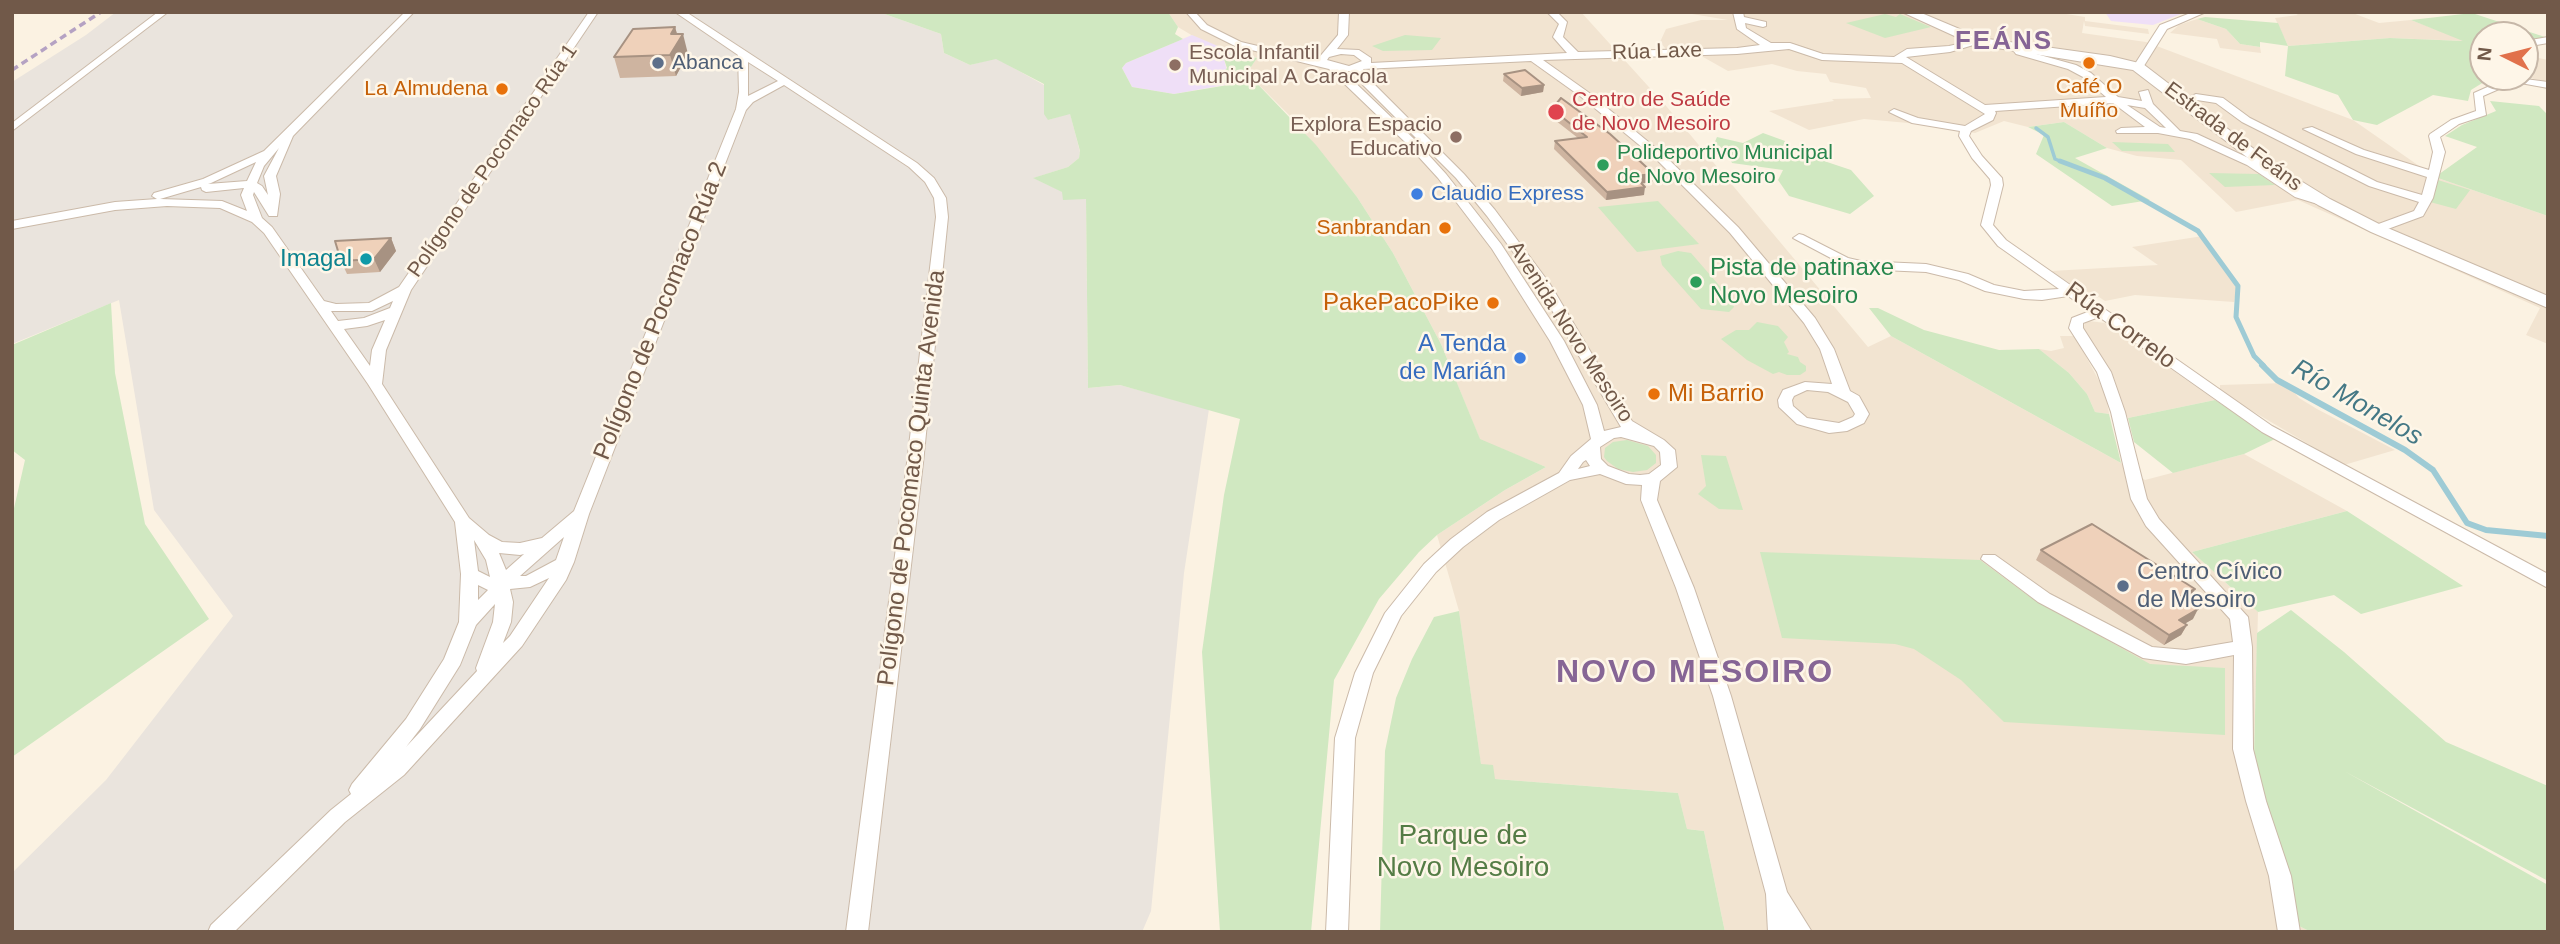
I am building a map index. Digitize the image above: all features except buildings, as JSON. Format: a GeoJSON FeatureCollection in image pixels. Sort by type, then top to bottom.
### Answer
{"type":"FeatureCollection","features":[{"type":"Feature","properties":{"kind":"street"},"geometry":{"type":"LineString","coordinates":[[12,128],[164,12]]}},
{"type":"Feature","properties":{"kind":"street"},"geometry":{"type":"LineString","coordinates":[[170,197],[234,170],[291,133],[410,12]]}},
{"type":"Feature","properties":{"kind":"street","name":"Polígono de Pocomaco Rúa 1"},"geometry":{"type":"LineString","coordinates":[[374,384],[379,351],[404,290],[594,12]]}},
{"type":"Feature","properties":{"kind":"street","name":"Polígono de Pocomaco Quinta Avenida"},"geometry":{"type":"LineString","coordinates":[[679,12],[913,165],[930,180],[940,198],[942,217],[914,477],[857,932]]}},
{"type":"Feature","properties":{"kind":"street"},"geometry":{"type":"LineString","coordinates":[[1190,12],[1198,22],[1219,36],[1238,44],[1283,54],[1329,60],[1360,60]]}},
{"type":"Feature","properties":{"kind":"street"},"geometry":{"type":"LineString","coordinates":[[1329,60],[1343,35],[1344,12]]}},
{"type":"Feature","properties":{"kind":"street"},"geometry":{"type":"LineString","coordinates":[[1551,12],[1564,24],[1558,37],[1572,52]]}},
{"type":"Feature","properties":{"kind":"street","name":"Estrada de Feáns"},"geometry":{"type":"LineString","coordinates":[[1908,12],[1978,41],[2017,49],[2110,60],[2138,67],[2292,184],[2377,229],[2548,303]]}},
{"type":"Feature","properties":{"kind":"street"},"geometry":{"type":"LineString","coordinates":[[2138,67],[2164,27],[2202,12]]}},
{"type":"Feature","properties":{"kind":"street"},"geometry":{"type":"LineString","coordinates":[[1763,24],[1740,16],[1742,29],[1769,46]]}},
{"type":"Feature","properties":{"kind":"street","name":"Avenida Novo Mesoiro"},"geometry":{"type":"LineString","coordinates":[[1343,35],[1360,60],[1366,82],[1452,167],[1497,222],[1544,284],[1626,424],[1648,437]]}},
{"type":"Feature","properties":{"kind":"street"},"geometry":{"type":"LineString","coordinates":[[1894,112],[1916,121],[1966,129],[1992,116],[1986,108],[1899,57],[1907,52],[1950,49],[1978,41]]}},
{"type":"Feature","properties":{"kind":"street","name":"Rúa Laxe"},"geometry":{"type":"LineString","coordinates":[[1360,60],[1409,63],[1533,58],[1572,52],[1737,51],[1790,46],[1822,57],[1904,60]]}},
{"type":"Feature","properties":{"kind":"street"},"geometry":{"type":"LineString","coordinates":[[2017,49],[2019,52],[2072,67],[2087,75],[2142,123],[2158,130]]}},
{"type":"Feature","properties":{"kind":"street","name":"Polígono de Pocomaco Rúa 2"},"geometry":{"type":"LineString","coordinates":[[338,816],[397,769],[480,680],[538,613],[558,580],[581,514],[741,109],[744,92],[743,54]]}},
{"type":"Feature","properties":{"kind":"street"},"geometry":{"type":"LineString","coordinates":[[1533,58],[1584,94],[1659,156],[1734,230],[1810,321],[1827,349],[1843,393]]}},
{"type":"Feature","properties":{"kind":"street"},"geometry":{"type":"LineString","coordinates":[[1329,60],[1360,60]]}},
{"type":"Feature","properties":{"kind":"street","name":"Avenida Novo Mesoiro"},"geometry":{"type":"LineString","coordinates":[[1329,60],[1410,141],[1450,186],[1497,247],[1557,341],[1590,405],[1596,442]]}},
{"type":"Feature","properties":{"kind":"street"},"geometry":{"type":"LineString","coordinates":[[744,92],[761,84],[785,81]]}},
{"type":"Feature","properties":{"kind":"street","name":"Polígono de Pocomaco Rúa 2"},"geometry":{"type":"LineString","coordinates":[[741,109],[761,93],[785,81]]}},
{"type":"Feature","properties":{"kind":"street"},"geometry":{"type":"LineString","coordinates":[[2377,229],[2419,213],[2426,200],[2439,152],[2434,136],[2455,122],[2483,113],[2478,95],[2486,91]]}},
{"type":"Feature","properties":{"kind":"street"},"geometry":{"type":"LineString","coordinates":[[2144,92],[2148,105],[2176,132]]}},
{"type":"Feature","properties":{"kind":"street"},"geometry":{"type":"LineString","coordinates":[[761,93],[803,93]]}},
{"type":"Feature","properties":{"kind":"street"},"geometry":{"type":"LineString","coordinates":[[2183,102],[2196,97],[2219,100],[2246,120],[2365,180],[2426,200]]}},
{"type":"Feature","properties":{"kind":"street"},"geometry":{"type":"LineString","coordinates":[[1986,108],[2116,100],[2148,105]]}},
{"type":"Feature","properties":{"kind":"street","name":"Rúa Correlo"},"geometry":{"type":"LineString","coordinates":[[1966,129],[1967,143],[1996,178],[1997,186],[1987,219],[1991,231],[2015,253],[2267,429],[2548,582]]}},
{"type":"Feature","properties":{"kind":"street"},"geometry":{"type":"LineString","coordinates":[[2308,129],[2360,152],[2432,175]]}},
{"type":"Feature","properties":{"kind":"street"},"geometry":{"type":"LineString","coordinates":[[2121,131],[2176,132],[2225,150],[2299,195],[2324,202]]}},
{"type":"Feature","properties":{"kind":"street"},"geometry":{"type":"LineString","coordinates":[[274,237],[274,194],[270,176],[291,133]]}},
{"type":"Feature","properties":{"kind":"street"},"geometry":{"type":"LineString","coordinates":[[256,219],[247,195],[249,184],[259,165],[275,145]]}},
{"type":"Feature","properties":{"kind":"street"},"geometry":{"type":"LineString","coordinates":[[12,225],[249,184],[270,176]]}},
{"type":"Feature","properties":{"kind":"street"},"geometry":{"type":"LineString","coordinates":[[249,184],[258,188],[273,213]]}},
{"type":"Feature","properties":{"kind":"street"},"geometry":{"type":"LineString","coordinates":[[170,197],[222,205],[256,219],[274,237],[463,522],[483,539],[499,547],[520,549],[549,542]]}},
{"type":"Feature","properties":{"kind":"street"},"geometry":{"type":"LineString","coordinates":[[1799,238],[1844,261],[1861,265],[1926,268],[1964,277],[1990,288],[2024,295],[2042,296],[2073,291]]}},
{"type":"Feature","properties":{"kind":"street"},"geometry":{"type":"LineString","coordinates":[[335,326],[404,290]]}},
{"type":"Feature","properties":{"kind":"street"},"geometry":{"type":"LineString","coordinates":[[320,304],[336,308],[372,307]]}},
{"type":"Feature","properties":{"kind":"street"},"geometry":{"type":"LineString","coordinates":[[335,326],[368,322],[394,311]]}},
{"type":"Feature","properties":{"kind":"street"},"geometry":{"type":"LineString","coordinates":[[2098,313],[2077,321],[2076,328],[2104,372],[2118,412],[2139,499],[2152,522],[2239,617],[2243,647],[2243,749],[2280,876],[2289,932]]}},
{"type":"Feature","properties":{"kind":"street"},"geometry":{"type":"LineString","coordinates":[[1818,386],[1835,373]]}},
{"type":"Feature","properties":{"kind":"street"},"geometry":{"type":"LineString","coordinates":[[1818,386],[1843,393],[1860,406],[1862,414],[1859,420],[1842,428],[1815,426],[1786,407],[1788,393],[1795,388],[1818,386]]}},
{"type":"Feature","properties":{"kind":"street"},"geometry":{"type":"LineString","coordinates":[[1337,932],[1345,738],[1352,708],[1378,643],[1411,590],[1457,543],[1493,516],[1565,475],[1577,458],[1596,442],[1621,432],[1648,437],[1667,450],[1670,459],[1669,467],[1663,474],[1653,478],[1626,479],[1607,472],[1565,475]]}},
{"type":"Feature","properties":{"kind":"street"},"geometry":{"type":"LineString","coordinates":[[1596,442],[1591,453],[1594,461],[1650,500]]}},
{"type":"Feature","properties":{"kind":"street"},"geometry":{"type":"LineString","coordinates":[[1653,478],[1649,486],[1650,500],[1685,588],[1721,696],[1777,894],[1779,932]]}},
{"type":"Feature","properties":{"kind":"street","name":"Polígono de Pocomaco Rúa 2"},"geometry":{"type":"LineString","coordinates":[[468,622],[502,584],[581,514]]}},
{"type":"Feature","properties":{"kind":"street"},"geometry":{"type":"LineString","coordinates":[[219,932],[338,816],[413,724],[453,660],[468,622],[470,574],[463,522]]}},
{"type":"Feature","properties":{"kind":"street"},"geometry":{"type":"LineString","coordinates":[[480,680],[502,622],[504,602],[495,560],[483,539]]}},
{"type":"Feature","properties":{"kind":"street"},"geometry":{"type":"LineString","coordinates":[[1989,559],[2044,598],[2149,653],[2186,657],[2243,647]]}},
{"type":"Feature","properties":{"kind":"street"},"geometry":{"type":"LineString","coordinates":[[470,574],[492,585],[530,581],[565,562]]}},
{"type":"Feature","properties":{"kind":"street"},"geometry":{"type":"LineString","coordinates":[[1777,894],[1801,932]]}},
{"type":"Feature","properties":{"kind":"shaded area"},"geometry":{"type":"Polygon","coordinates":[[[116,12],[879,12],[941,34],[944,53],[970,65],[996,58],[1044,85],[1048,120],[1070,113],[1080,152],[1079,158],[1068,167],[1034,178],[1063,192],[1086,199],[1088,388],[1120,385],[1209,409],[1184,573],[1151,911],[1142,932],[12,932],[12,873],[106,780],[233,616],[154,510],[119,300],[12,344],[12,82],[86,35],[116,12]]]}},
{"type":"Feature","properties":{"kind":"shaded area"},"geometry":{"type":"Polygon","coordinates":[[[1168,12],[1581,12],[1667,107],[1868,347],[1891,336],[2121,463],[2145,480],[2244,454],[2347,511],[2192,552],[2258,612],[2254,757],[2295,924],[2311,932],[1725,932],[1704,831],[1687,829],[1678,793],[1495,779],[1481,765],[1459,611],[1437,535],[1505,490],[1546,467],[1480,440],[1441,344],[1393,253],[1357,197],[1295,121],[1247,73],[1257,58],[1203,42],[1178,27],[1168,12]]]}},
{"type":"Feature","properties":{"kind":"shaded area"},"geometry":{"type":"Polygon","coordinates":[[[1680,12],[2054,12],[2085,17],[2085,21],[2148,29],[2149,34],[2085,26],[2084,21],[2082,33],[2146,42],[2353,120],[2435,177],[2548,216],[2548,344],[2526,335],[2540,308],[2298,200],[2236,212],[2181,160],[2137,156],[2107,148],[2064,122],[2028,127],[2004,121],[1975,133],[1864,119],[1809,130],[1769,111],[1834,101],[1832,99],[1871,98],[1866,88],[1830,82],[1826,74],[1797,71],[1772,64],[1728,71],[1696,53],[1670,54],[1660,42],[1666,29],[1701,20],[1728,20],[1680,12]]]}},
{"type":"Feature","properties":{"kind":"shaded area"},"geometry":{"type":"Polygon","coordinates":[[[2105,12],[2186,12],[2153,25],[2111,21],[2105,12]]]}},
{"type":"Feature","properties":{"kind":"shaded area"},"geometry":{"type":"Polygon","coordinates":[[[2293,12],[2350,12],[2379,23],[2411,20],[2466,41],[2390,38],[2288,46],[2275,18],[2298,15],[2293,12]]]}},
{"type":"Feature","properties":{"kind":"shaded area"},"geometry":{"type":"Polygon","coordinates":[[[2197,19],[2226,29],[2240,44],[2260,47],[2261,53],[2220,48],[2217,39],[2170,33],[2179,25],[2197,19]]]}},
{"type":"Feature","properties":{"kind":"shaded area","name":"Escola Infantil Municipal A Caracola"},"geometry":{"type":"Polygon","coordinates":[[[1192,35],[1232,52],[1224,59],[1230,84],[1174,94],[1132,87],[1122,68],[1126,63],[1192,35]]]}},
{"type":"Feature","properties":{"kind":"shaded area"},"geometry":{"type":"Polygon","coordinates":[[[2539,58],[2548,60],[2548,82],[2539,80],[2539,58]]]}},
{"type":"Feature","properties":{"kind":"shaded area"},"geometry":{"type":"Polygon","coordinates":[[[2203,236],[2237,287],[2234,302],[2135,295],[2105,301],[2099,297],[2094,299],[2051,271],[2158,265],[2132,247],[2203,236]]]}},
{"type":"Feature","properties":{"kind":"shaded area"},"geometry":{"type":"Polygon","coordinates":[[[2085,322],[2105,323],[2215,400],[2128,418],[2109,372],[2083,331],[2085,322]]]}},
{"type":"Feature","properties":{"kind":"shaded area"},"geometry":{"type":"Polygon","coordinates":[[[2060,336],[2075,336],[2106,394],[2109,414],[2095,412],[2087,394],[2069,373],[2039,349],[2051,351],[2064,348],[2060,336]]]}},
{"type":"Feature","properties":{"kind":"shaded area"},"geometry":{"type":"Polygon","coordinates":[[[2286,383],[2299,398],[2395,450],[2344,465],[2220,392],[2220,385],[2286,383]]]}},
{"type":"Feature","properties":{"kind":"green space"},"geometry":{"type":"Polygon","coordinates":[[[879,12],[1168,12],[1178,27],[1175,34],[1183,39],[1126,63],[1122,68],[1132,87],[1174,94],[1228,85],[1218,77],[1227,68],[1224,59],[1232,52],[1257,58],[1247,73],[1316,145],[1357,197],[1393,253],[1441,344],[1480,439],[1546,467],[1505,490],[1437,535],[1419,552],[1379,599],[1334,680],[1311,932],[1220,932],[1202,652],[1224,495],[1240,419],[1120,385],[1088,388],[1086,199],[1063,200],[1062,192],[1033,178],[1068,167],[1079,158],[1080,151],[1070,114],[1048,120],[1044,114],[1044,84],[996,59],[970,65],[944,53],[941,34],[879,12]]]}},
{"type":"Feature","properties":{"kind":"green space"},"geometry":{"type":"Polygon","coordinates":[[[2472,13],[2496,21],[2469,21],[2471,91],[2468,101],[2433,95],[2377,125],[2353,120],[2338,95],[2285,76],[2288,46],[2390,38],[2463,41],[2411,20],[2472,13]]]}},
{"type":"Feature","properties":{"kind":"green space"},"geometry":{"type":"Polygon","coordinates":[[[1885,14],[1896,17],[1900,14],[1931,27],[1885,38],[1846,23],[1885,14]]]}},
{"type":"Feature","properties":{"kind":"green space"},"geometry":{"type":"Polygon","coordinates":[[[2205,17],[2278,23],[2288,46],[2260,42],[2260,47],[2240,44],[2226,29],[2197,19],[2205,17]]]}},
{"type":"Feature","properties":{"kind":"green space"},"geometry":{"type":"Polygon","coordinates":[[[1405,35],[1441,38],[1432,50],[1383,51],[1372,46],[1405,35]]]}},
{"type":"Feature","properties":{"kind":"green space"},"geometry":{"type":"Polygon","coordinates":[[[2490,101],[2539,106],[2548,115],[2548,216],[2435,177],[2477,147],[2445,136],[2462,125],[2496,111],[2490,101]]]}},
{"type":"Feature","properties":{"kind":"green space"},"geometry":{"type":"Polygon","coordinates":[[[2064,122],[2107,148],[2075,158],[2150,200],[2112,206],[2036,154],[2044,135],[2028,127],[2064,122]]]}},
{"type":"Feature","properties":{"kind":"green space"},"geometry":{"type":"Polygon","coordinates":[[[1763,133],[1785,141],[1782,149],[1789,156],[1812,157],[1851,170],[1874,196],[1850,214],[1789,196],[1778,180],[1783,170],[1732,163],[1726,149],[1713,146],[1717,137],[1743,143],[1763,133]]]}},
{"type":"Feature","properties":{"kind":"green space"},"geometry":{"type":"Polygon","coordinates":[[[2112,142],[2168,144],[2175,152],[2122,151],[2112,142]]]}},
{"type":"Feature","properties":{"kind":"green space"},"geometry":{"type":"Polygon","coordinates":[[[2209,173],[2259,174],[2275,185],[2225,187],[2209,173]]]}},
{"type":"Feature","properties":{"kind":"green space"},"geometry":{"type":"Polygon","coordinates":[[[2438,180],[2470,190],[2456,209],[2430,202],[2438,180]]]}},
{"type":"Feature","properties":{"kind":"green space"},"geometry":{"type":"Polygon","coordinates":[[[1658,201],[1699,244],[1637,252],[1598,207],[1658,201]]]}},
{"type":"Feature","properties":{"kind":"green space","name":"Pista de patinaxe Novo Mesoiro"},"geometry":{"type":"Polygon","coordinates":[[[1678,251],[1691,253],[1731,299],[1734,307],[1729,312],[1701,309],[1662,265],[1660,256],[1678,251]]]}},
{"type":"Feature","properties":{"kind":"green space"},"geometry":{"type":"Polygon","coordinates":[[[111,303],[115,373],[145,524],[209,619],[12,757],[12,517],[25,460],[12,450],[12,345],[111,303]]]}},
{"type":"Feature","properties":{"kind":"green space"},"geometry":{"type":"Polygon","coordinates":[[[1869,308],[1878,308],[1924,330],[1999,350],[2039,349],[2069,373],[2087,394],[2095,412],[2109,414],[2121,463],[1891,336],[1869,308]]]}},
{"type":"Feature","properties":{"kind":"green space"},"geometry":{"type":"Polygon","coordinates":[[[1757,322],[1778,326],[1788,337],[1784,342],[1789,352],[1787,354],[1798,357],[1806,366],[1806,371],[1800,375],[1779,372],[1773,374],[1747,360],[1721,339],[1736,330],[1749,330],[1757,322]]]}},
{"type":"Feature","properties":{"kind":"green space"},"geometry":{"type":"Polygon","coordinates":[[[2215,400],[2277,438],[2244,454],[2173,473],[2134,442],[2128,418],[2215,400]]]}},
{"type":"Feature","properties":{"kind":"green space"},"geometry":{"type":"Polygon","coordinates":[[[1627,440],[1648,446],[1656,455],[1656,463],[1647,470],[1633,472],[1618,469],[1607,461],[1604,457],[1605,448],[1613,442],[1627,440]]]}},
{"type":"Feature","properties":{"kind":"green space"},"geometry":{"type":"Polygon","coordinates":[[[1701,455],[1726,456],[1743,510],[1719,509],[1698,494],[1706,486],[1701,455]]]}},
{"type":"Feature","properties":{"kind":"green space"},"geometry":{"type":"Polygon","coordinates":[[[2347,511],[2463,586],[2361,614],[2334,595],[2258,612],[2192,552],[2347,511]]]}},
{"type":"Feature","properties":{"kind":"green space"},"geometry":{"type":"Polygon","coordinates":[[[1760,552],[1980,560],[2030,597],[2150,664],[2225,668],[2225,735],[2004,722],[1961,680],[1914,649],[1895,644],[1782,638],[1760,552]]]}},
{"type":"Feature","properties":{"kind":"green space"},"geometry":{"type":"Polygon","coordinates":[[[2291,610],[2344,652],[2446,742],[2548,786],[2548,881],[2344,771],[2548,885],[2548,932],[2311,932],[2295,924],[2254,757],[2257,633],[2291,610]]]}},
{"type":"Feature","properties":{"kind":"green space","name":"Parque de Novo Mesoiro"},"geometry":{"type":"Polygon","coordinates":[[[1459,611],[1481,764],[1493,765],[1495,779],[1678,793],[1687,829],[1704,831],[1725,932],[1380,932],[1385,751],[1396,698],[1434,617],[1459,611]]]}},
{"type":"Feature","properties":{"kind":"waterway","name":"Río Monelos"},"geometry":{"type":"LineString","coordinates":[[2036,128],[2048,137],[2055,159],[2060,161]]}},
{"type":"Feature","properties":{"kind":"waterway","name":"Río Monelos"},"geometry":{"type":"LineString","coordinates":[[2060,161],[2105,178],[2198,231],[2238,286],[2236,317],[2254,356],[2264,366]]}},
{"type":"Feature","properties":{"kind":"waterway","name":"Río Monelos"},"geometry":{"type":"LineString","coordinates":[[2060,161],[2065,163]]}},
{"type":"Feature","properties":{"kind":"waterway","name":"Río Monelos"},"geometry":{"type":"LineString","coordinates":[[2262,365],[2277,380],[2405,450],[2433,470],[2467,523],[2486,530],[2548,536]]}},
{"type":"Feature","properties":{"kind":"railway"},"geometry":{"type":"LineString","coordinates":[[12,70],[101,12]]}},
{"type":"Feature","properties":{"kind":"place","name":"Abanca"},"geometry":{"type":"Point","coordinates":[658,63]}},
{"type":"Feature","properties":{"kind":"place","name":"Café O Muíño"},"geometry":{"type":"Point","coordinates":[2089,63]}},
{"type":"Feature","properties":{"kind":"place","name":"Escola Infantil Municipal A Caracola"},"geometry":{"type":"Point","coordinates":[1175,65]}},
{"type":"Feature","properties":{"kind":"place","name":"La Almudena"},"geometry":{"type":"Point","coordinates":[502,89]}},
{"type":"Feature","properties":{"kind":"place","name":"Centro de Saúde de Novo Mesoiro"},"geometry":{"type":"Point","coordinates":[1556,112]}},
{"type":"Feature","properties":{"kind":"place","name":"Explora Espacio Educativo"},"geometry":{"type":"Point","coordinates":[1456,137]}},
{"type":"Feature","properties":{"kind":"place","name":"Polideportivo Municipal de Novo Mesoiro"},"geometry":{"type":"Point","coordinates":[1603,165]}},
{"type":"Feature","properties":{"kind":"place","name":"Claudio Express"},"geometry":{"type":"Point","coordinates":[1417,194]}},
{"type":"Feature","properties":{"kind":"place","name":"Sanbrandan"},"geometry":{"type":"Point","coordinates":[1445,228]}},
{"type":"Feature","properties":{"kind":"place","name":"Imagal"},"geometry":{"type":"Point","coordinates":[366,259]}},
{"type":"Feature","properties":{"kind":"place","name":"Pista de patinaxe Novo Mesoiro"},"geometry":{"type":"Point","coordinates":[1696,282]}},
{"type":"Feature","properties":{"kind":"place","name":"PakePacoPike"},"geometry":{"type":"Point","coordinates":[1493,303]}},
{"type":"Feature","properties":{"kind":"place","name":"A Tenda de Marián"},"geometry":{"type":"Point","coordinates":[1520,358]}},
{"type":"Feature","properties":{"kind":"place","name":"Mi Barrio"},"geometry":{"type":"Point","coordinates":[1654,394]}},
{"type":"Feature","properties":{"kind":"place","name":"Centro Cívico de Mesoiro"},"geometry":{"type":"Point","coordinates":[2123,586]}},
{"type":"Feature","properties":{"kind":"district","name":"FEÁNS"},"geometry":{"type":"Point","coordinates":[2004,42]}},
{"type":"Feature","properties":{"kind":"district","name":"NOVO MESOIRO"},"geometry":{"type":"Point","coordinates":[1695,673]}}]}
